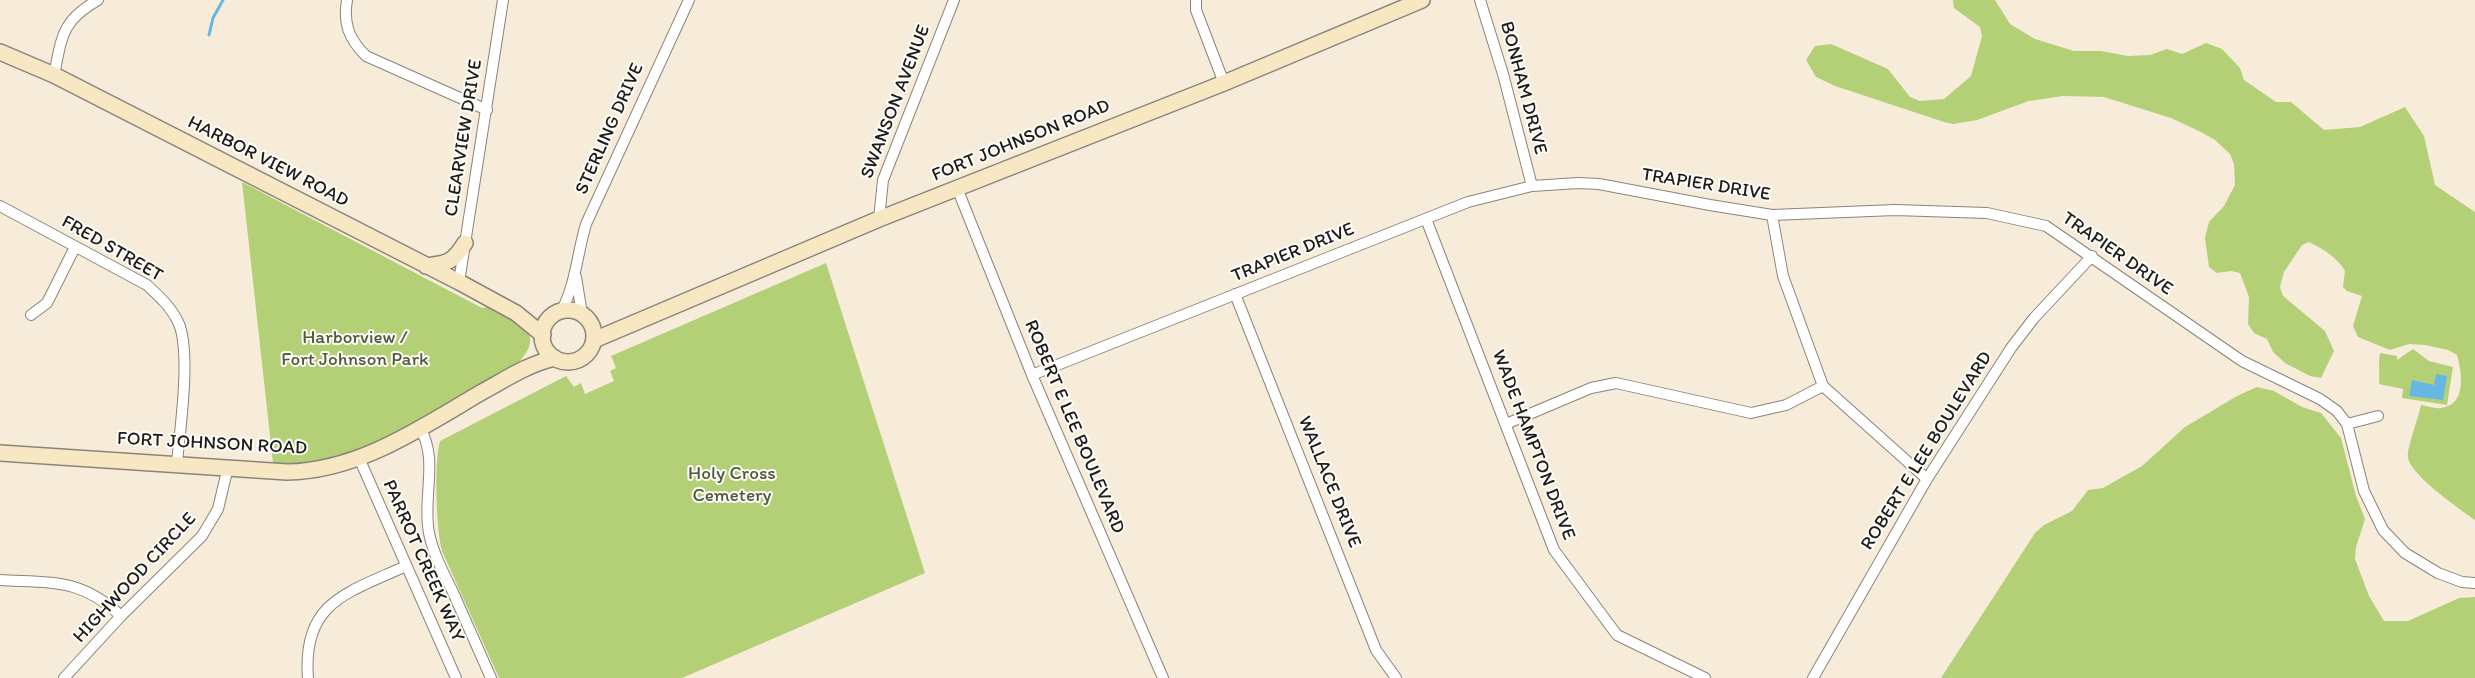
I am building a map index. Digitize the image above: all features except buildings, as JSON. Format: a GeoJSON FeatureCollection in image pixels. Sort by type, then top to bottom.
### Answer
{"type":"FeatureCollection","features":[{"type":"Feature","properties":{"kind":"main road","name":"FORT JOHNSON ROAD"},"geometry":{"type":"LineString","coordinates":[[594,340],[879,218],[1224,83],[1422,0]]}},
{"type":"Feature","properties":{"kind":"main road","name":"HARBOR VIEW ROAD"},"geometry":{"type":"LineString","coordinates":[[0,52],[54,75],[459,282],[516,313],[543,338]]}},
{"type":"Feature","properties":{"kind":"main road"},"geometry":{"type":"LineString","coordinates":[[426,266],[446,263],[455,258],[466,243]]}},
{"type":"Feature","properties":{"kind":"main road"},"geometry":{"type":"LineString","coordinates":[[575,311],[586,319],[594,340],[589,352],[580,359],[568,362],[555,358],[545,348],[543,338],[548,321],[557,314],[575,311]]}},
{"type":"Feature","properties":{"kind":"main road","name":"HARBOR VIEW ROAD"},"geometry":{"type":"LineString","coordinates":[[516,313],[537,318],[557,314]]}},
{"type":"Feature","properties":{"kind":"main road","name":"FORT JOHNSON ROAD"},"geometry":{"type":"LineString","coordinates":[[586,319],[612,325],[636,322]]}},
{"type":"Feature","properties":{"kind":"main road","name":"FORT JOHNSON ROAD"},"geometry":{"type":"LineString","coordinates":[[518,372],[539,348],[543,338]]}},
{"type":"Feature","properties":{"kind":"main road","name":"FORT JOHNSON ROAD"},"geometry":{"type":"LineString","coordinates":[[0,453],[304,472],[359,458],[420,428],[518,372],[555,358]]}},
{"type":"Feature","properties":{"kind":"street"},"geometry":{"type":"LineString","coordinates":[[54,75],[64,30],[82,9],[98,0]]}},
{"type":"Feature","properties":{"kind":"street"},"geometry":{"type":"LineString","coordinates":[[347,0],[345,14],[347,30],[354,44],[366,56],[487,110]]}},
{"type":"Feature","properties":{"kind":"street","name":"CLEARVIEW DRIVE"},"geometry":{"type":"LineString","coordinates":[[459,282],[504,0]]}},
{"type":"Feature","properties":{"kind":"street","name":"STERLING DRIVE"},"geometry":{"type":"LineString","coordinates":[[557,314],[576,276],[580,245],[586,224],[689,0]]}},
{"type":"Feature","properties":{"kind":"street","name":"SWANSON AVENUE"},"geometry":{"type":"LineString","coordinates":[[879,218],[883,180],[954,0]]}},
{"type":"Feature","properties":{"kind":"street"},"geometry":{"type":"LineString","coordinates":[[1196,0],[1196,10],[1224,83]]}},
{"type":"Feature","properties":{"kind":"street","name":"BONHAM DRIVE"},"geometry":{"type":"LineString","coordinates":[[1480,0],[1503,74],[1532,186]]}},
{"type":"Feature","properties":{"kind":"street","name":"TRAPIER DRIVE"},"geometry":{"type":"LineString","coordinates":[[1032,375],[1468,202],[1532,186],[1557,182],[1599,184],[1710,206],[1772,215],[1895,210],[1987,213],[2046,226],[2242,361],[2320,399],[2337,411],[2347,424]]}},
{"type":"Feature","properties":{"kind":"street","name":"ROBERT E LEE BOULEVARD"},"geometry":{"type":"LineString","coordinates":[[957,188],[1032,375],[1162,678]]}},
{"type":"Feature","properties":{"kind":"street","name":"FRED STREET"},"geometry":{"type":"LineString","coordinates":[[0,206],[147,285],[164,300],[179,325],[184,344],[177,464]]}},
{"type":"Feature","properties":{"kind":"street"},"geometry":{"type":"LineString","coordinates":[[1772,215],[1782,276],[1823,386],[1927,479]]}},
{"type":"Feature","properties":{"kind":"street","name":"WADE HAMPTON DRIVE"},"geometry":{"type":"LineString","coordinates":[[1426,219],[1554,550],[1617,635],[1705,678]]}},
{"type":"Feature","properties":{"kind":"street"},"geometry":{"type":"LineString","coordinates":[[31,315],[47,303],[75,247]]}},
{"type":"Feature","properties":{"kind":"street","name":"ROBERT E LEE BOULEVARD"},"geometry":{"type":"LineString","coordinates":[[1812,678],[1927,479],[2011,348],[2034,318],[2092,256]]}},
{"type":"Feature","properties":{"kind":"street","name":"STERLING DRIVE"},"geometry":{"type":"LineString","coordinates":[[576,276],[586,319]]}},
{"type":"Feature","properties":{"kind":"street","name":"WALLACE DRIVE"},"geometry":{"type":"LineString","coordinates":[[1235,294],[1376,650],[1396,678]]}},
{"type":"Feature","properties":{"kind":"street"},"geometry":{"type":"LineString","coordinates":[[1506,424],[1591,388],[1616,383],[1751,413],[1786,405],[1823,386]]}},
{"type":"Feature","properties":{"kind":"street"},"geometry":{"type":"LineString","coordinates":[[2378,416],[2347,424],[2364,491],[2383,530],[2405,553],[2438,573],[2462,582],[2475,583]]}},
{"type":"Feature","properties":{"kind":"street"},"geometry":{"type":"LineString","coordinates":[[420,428],[429,450],[427,513],[429,534],[438,561],[491,678]]}},
{"type":"Feature","properties":{"kind":"street","name":"PARROT CREEK WAY"},"geometry":{"type":"LineString","coordinates":[[359,458],[456,678]]}},
{"type":"Feature","properties":{"kind":"street","name":"HIGHWOOD CIRCLE"},"geometry":{"type":"LineString","coordinates":[[64,678],[121,616],[208,528],[218,510],[228,467]]}},
{"type":"Feature","properties":{"kind":"street"},"geometry":{"type":"LineString","coordinates":[[308,678],[308,641],[319,617],[339,598],[406,566]]}},
{"type":"Feature","properties":{"kind":"street"},"geometry":{"type":"LineString","coordinates":[[0,580],[79,587],[96,594],[121,616]]}},
{"type":"Feature","properties":{"kind":"green space"},"geometry":{"type":"Polygon","coordinates":[[[1953,0],[1995,0],[2010,24],[2035,39],[2074,51],[2101,51],[2128,56],[2150,55],[2167,49],[2182,54],[2206,43],[2222,49],[2240,68],[2244,80],[2276,102],[2291,102],[2324,130],[2360,127],[2405,107],[2424,136],[2435,185],[2475,212],[2475,520],[2427,483],[2411,465],[2408,458],[2421,405],[2434,408],[2449,406],[2459,395],[2461,379],[2457,355],[2448,350],[2425,345],[2409,344],[2390,350],[2358,337],[2353,326],[2362,296],[2347,291],[2343,287],[2345,271],[2342,266],[2329,254],[2309,242],[2302,245],[2284,272],[2280,287],[2283,296],[2325,331],[2334,351],[2321,378],[2310,376],[2285,363],[2273,352],[2267,339],[2254,333],[2248,324],[2249,297],[2240,273],[2231,271],[2217,273],[2209,267],[2205,238],[2209,222],[2224,206],[2235,185],[2234,164],[2230,154],[2215,140],[2171,118],[2104,97],[2063,96],[2029,101],[1977,120],[1953,124],[1835,86],[1816,77],[1806,60],[1815,46],[1831,44],[1888,69],[1910,97],[1920,101],[1944,99],[1971,76],[1982,36],[1980,27],[1954,8],[1953,0]]]}},
{"type":"Feature","properties":{"kind":"green space","name":"Harborview / Fort Johnson Park"},"geometry":{"type":"Polygon","coordinates":[[[242,182],[482,308],[492,308],[517,321],[528,332],[530,344],[528,350],[516,365],[425,420],[376,445],[330,461],[302,464],[273,463],[242,182]]]}},
{"type":"Feature","properties":{"kind":"green space","name":"Holy Cross Cemetery"},"geometry":{"type":"Polygon","coordinates":[[[826,263],[925,573],[682,678],[499,678],[442,551],[436,496],[440,441],[566,376],[574,387],[581,383],[585,394],[614,381],[610,371],[616,368],[611,356],[826,263]]]}},
{"type":"Feature","properties":{"kind":"green space"},"geometry":{"type":"Polygon","coordinates":[[[2413,349],[2429,361],[2453,367],[2447,405],[2402,398],[2403,389],[2379,384],[2380,353],[2397,356],[2397,360],[2413,349]]]}},
{"type":"Feature","properties":{"kind":"green space"},"geometry":{"type":"Polygon","coordinates":[[[2257,387],[2274,391],[2302,407],[2321,413],[2341,438],[2356,496],[2365,519],[2356,547],[2355,559],[2369,596],[2384,621],[2408,621],[2459,598],[2475,597],[2475,678],[1941,678],[2035,533],[2044,525],[2072,511],[2088,490],[2103,488],[2142,466],[2185,427],[2237,396],[2257,387]]]}},
{"type":"Feature","properties":{"kind":"water"},"geometry":{"type":"Polygon","coordinates":[[[2436,374],[2447,376],[2443,400],[2409,396],[2412,380],[2434,385],[2436,374]]]}},
{"type":"Feature","properties":{"kind":"waterway"},"geometry":{"type":"LineString","coordinates":[[209,35],[213,18],[223,0]]}}]}
